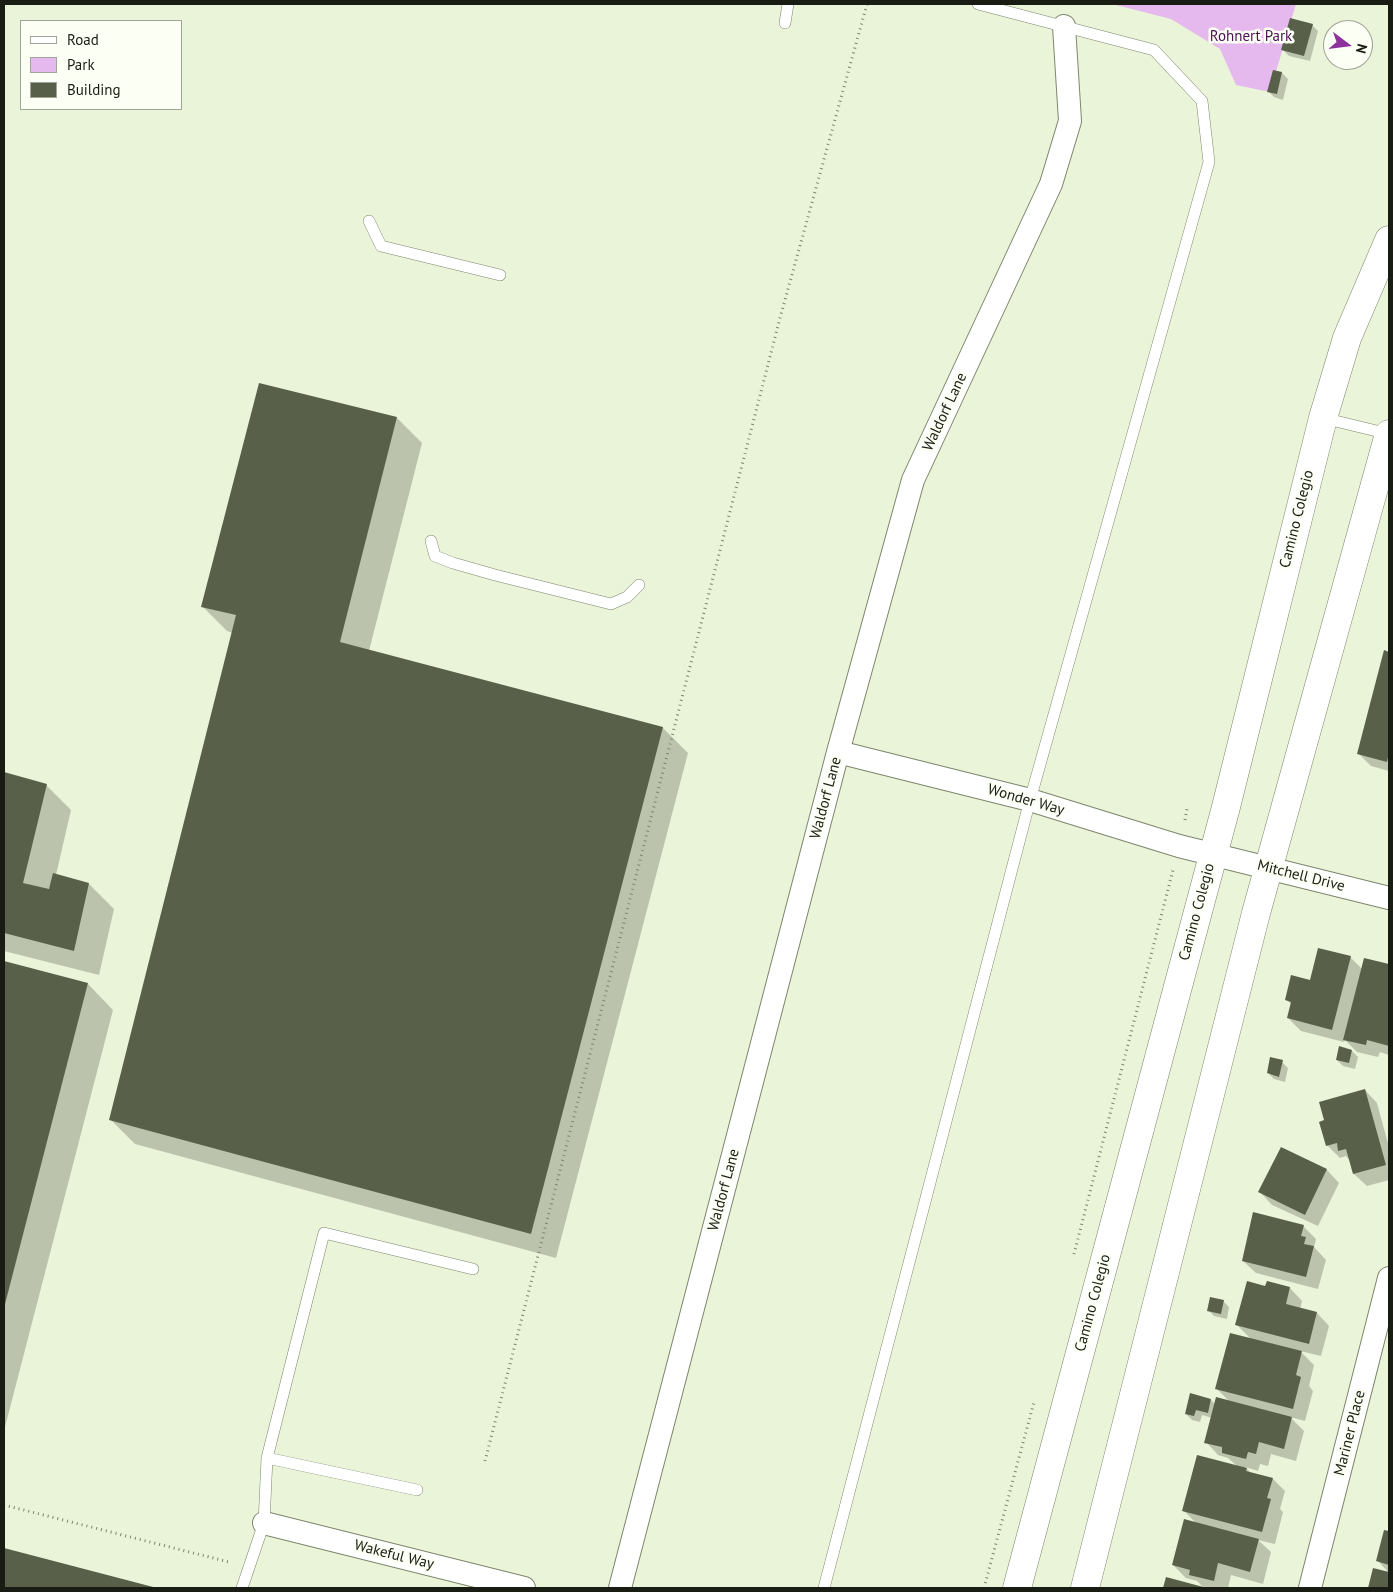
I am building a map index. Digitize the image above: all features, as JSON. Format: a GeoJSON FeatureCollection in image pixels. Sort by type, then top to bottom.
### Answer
{"type":"FeatureCollection","features":[{"type":"Feature","properties":{"kind":"street","name":"Waldorf Lane"},"geometry":{"type":"LineString","coordinates":[[620,1588],[838,752],[913,480],[1051,184],[1070,121],[1064,26]]}},
{"type":"Feature","properties":{"kind":"street","name":"Camino Colegio"},"geometry":{"type":"LineString","coordinates":[[1017,1588],[1226,807],[1322,418],[1347,338],[1389,240]]}},
{"type":"Feature","properties":{"kind":"street"},"geometry":{"type":"LineString","coordinates":[[1085,1588],[1269,868],[1389,434]]}},
{"type":"Feature","properties":{"kind":"street","name":"Wonder Way"},"geometry":{"type":"LineString","coordinates":[[838,752],[1030,800],[1179,846],[1212,854]]}},
{"type":"Feature","properties":{"kind":"street","name":"Mitchell Drive"},"geometry":{"type":"LineString","coordinates":[[1212,854],[1389,898]]}},
{"type":"Feature","properties":{"kind":"street","name":"Mariner Place"},"geometry":{"type":"LineString","coordinates":[[1310,1588],[1389,1278]]}},
{"type":"Feature","properties":{"kind":"street","name":"Wakeful Way"},"geometry":{"type":"LineString","coordinates":[[264,1523],[524,1588]]}},
{"type":"Feature","properties":{"kind":"lane"},"geometry":{"type":"LineString","coordinates":[[785,23],[788,4]]}},
{"type":"Feature","properties":{"kind":"lane"},"geometry":{"type":"LineString","coordinates":[[824,1588],[1030,800],[1209,162],[1202,101],[1154,50],[978,4]]}},
{"type":"Feature","properties":{"kind":"lane"},"geometry":{"type":"LineString","coordinates":[[369,221],[381,246],[500,275]]}},
{"type":"Feature","properties":{"kind":"lane"},"geometry":{"type":"LineString","coordinates":[[1322,418],[1389,434]]}},
{"type":"Feature","properties":{"kind":"lane"},"geometry":{"type":"LineString","coordinates":[[431,541],[435,556],[453,563],[611,604],[626,597],[639,585]]}},
{"type":"Feature","properties":{"kind":"lane"},"geometry":{"type":"LineString","coordinates":[[242,1588],[264,1523],[267,1458],[324,1233],[473,1268]]}},
{"type":"Feature","properties":{"kind":"lane"},"geometry":{"type":"LineString","coordinates":[[267,1458],[417,1490]]}},
{"type":"Feature","properties":{"kind":"path"},"geometry":{"type":"LineString","coordinates":[[485,1461],[780,318],[867,4]]}},
{"type":"Feature","properties":{"kind":"path"},"geometry":{"type":"LineString","coordinates":[[1072,1261],[1187,809]]}},
{"type":"Feature","properties":{"kind":"path"},"geometry":{"type":"LineString","coordinates":[[984,1588],[1035,1402]]}},
{"type":"Feature","properties":{"kind":"path"},"geometry":{"type":"LineString","coordinates":[[4,1505],[249,1568]]}},
{"type":"Feature","properties":{"kind":"green space","name":"Rohnert Park"},"geometry":{"type":"Polygon","coordinates":[[[1112,4],[1296,4],[1270,92],[1236,85],[1220,49],[1171,19],[1112,4]]]}},
{"type":"Feature","properties":{"kind":"building"},"geometry":{"type":"Polygon","coordinates":[[[1290,18],[1313,24],[1304,56],[1281,50],[1290,18]]]}},
{"type":"Feature","properties":{"kind":"building"},"geometry":{"type":"Polygon","coordinates":[[[1273,70],[1282,72],[1277,94],[1267,92],[1273,70]]]}},
{"type":"Feature","properties":{"kind":"building"},"geometry":{"type":"Polygon","coordinates":[[[259,383],[397,417],[340,642],[663,727],[531,1234],[109,1120],[236,615],[201,607],[259,383]]]}},
{"type":"Feature","properties":{"kind":"building"},"geometry":{"type":"Polygon","coordinates":[[[1384,650],[1389,652],[1389,752],[1387,762],[1357,754],[1384,650]]]}},
{"type":"Feature","properties":{"kind":"building"},"geometry":{"type":"Polygon","coordinates":[[[4,772],[47,784],[23,883],[49,889],[53,873],[89,883],[74,951],[4,933],[4,772]]]}},
{"type":"Feature","properties":{"kind":"building"},"geometry":{"type":"Polygon","coordinates":[[[1318,948],[1351,956],[1332,1030],[1287,1018],[1291,1002],[1285,1000],[1291,975],[1310,980],[1318,948]]]}},
{"type":"Feature","properties":{"kind":"building"},"geometry":{"type":"Polygon","coordinates":[[[1364,958],[1389,964],[1389,1046],[1367,1040],[1366,1045],[1343,1040],[1364,958]]]}},
{"type":"Feature","properties":{"kind":"building"},"geometry":{"type":"Polygon","coordinates":[[[4,961],[88,983],[4,1308],[4,961]]]}},
{"type":"Feature","properties":{"kind":"building"},"geometry":{"type":"Polygon","coordinates":[[[1339,1046],[1352,1050],[1349,1063],[1336,1060],[1339,1046]]]}},
{"type":"Feature","properties":{"kind":"building"},"geometry":{"type":"Polygon","coordinates":[[[1270,1057],[1283,1060],[1279,1077],[1267,1073],[1270,1057]]]}},
{"type":"Feature","properties":{"kind":"building"},"geometry":{"type":"Polygon","coordinates":[[[1365,1089],[1386,1165],[1353,1174],[1346,1149],[1338,1151],[1337,1143],[1326,1146],[1319,1122],[1324,1120],[1319,1102],[1365,1089]]]}},
{"type":"Feature","properties":{"kind":"building"},"geometry":{"type":"Polygon","coordinates":[[[1281,1147],[1327,1169],[1305,1215],[1258,1192],[1281,1147]]]}},
{"type":"Feature","properties":{"kind":"building"},"geometry":{"type":"Polygon","coordinates":[[[1253,1212],[1304,1225],[1301,1236],[1306,1237],[1304,1244],[1314,1246],[1306,1277],[1242,1261],[1253,1212]]]}},
{"type":"Feature","properties":{"kind":"building"},"geometry":{"type":"Polygon","coordinates":[[[1247,1281],[1265,1286],[1267,1281],[1290,1287],[1286,1304],[1317,1312],[1309,1344],[1235,1325],[1247,1281]]]}},
{"type":"Feature","properties":{"kind":"building"},"geometry":{"type":"Polygon","coordinates":[[[1210,1297],[1224,1300],[1221,1314],[1207,1311],[1210,1297]]]}},
{"type":"Feature","properties":{"kind":"building"},"geometry":{"type":"Polygon","coordinates":[[[1230,1333],[1302,1351],[1296,1375],[1301,1377],[1293,1409],[1215,1389],[1230,1333]]]}},
{"type":"Feature","properties":{"kind":"building"},"geometry":{"type":"Polygon","coordinates":[[[1190,1393],[1211,1399],[1208,1413],[1196,1410],[1194,1416],[1185,1414],[1190,1393]]]}},
{"type":"Feature","properties":{"kind":"building"},"geometry":{"type":"Polygon","coordinates":[[[1216,1397],[1292,1417],[1284,1449],[1259,1442],[1256,1454],[1248,1452],[1246,1459],[1222,1453],[1222,1447],[1204,1443],[1216,1397]]]}},
{"type":"Feature","properties":{"kind":"building"},"geometry":{"type":"Polygon","coordinates":[[[1197,1455],[1247,1468],[1246,1471],[1273,1478],[1267,1498],[1271,1499],[1262,1532],[1182,1511],[1197,1455]]]}},
{"type":"Feature","properties":{"kind":"building"},"geometry":{"type":"Polygon","coordinates":[[[1184,1519],[1259,1539],[1250,1572],[1218,1563],[1214,1581],[1189,1575],[1190,1570],[1172,1565],[1184,1519]]]}},
{"type":"Feature","properties":{"kind":"building"},"geometry":{"type":"Polygon","coordinates":[[[1384,1530],[1389,1531],[1389,1565],[1376,1561],[1384,1530]]]}},
{"type":"Feature","properties":{"kind":"building"},"geometry":{"type":"Polygon","coordinates":[[[4,1548],[157,1588],[4,1588],[4,1548]]]}},
{"type":"Feature","properties":{"kind":"building"},"geometry":{"type":"Polygon","coordinates":[[[1373,1568],[1389,1572],[1389,1588],[1368,1588],[1373,1568]]]}},
{"type":"Feature","properties":{"kind":"building"},"geometry":{"type":"Polygon","coordinates":[[[1166,1577],[1207,1588],[1163,1588],[1166,1577]]]}}]}
